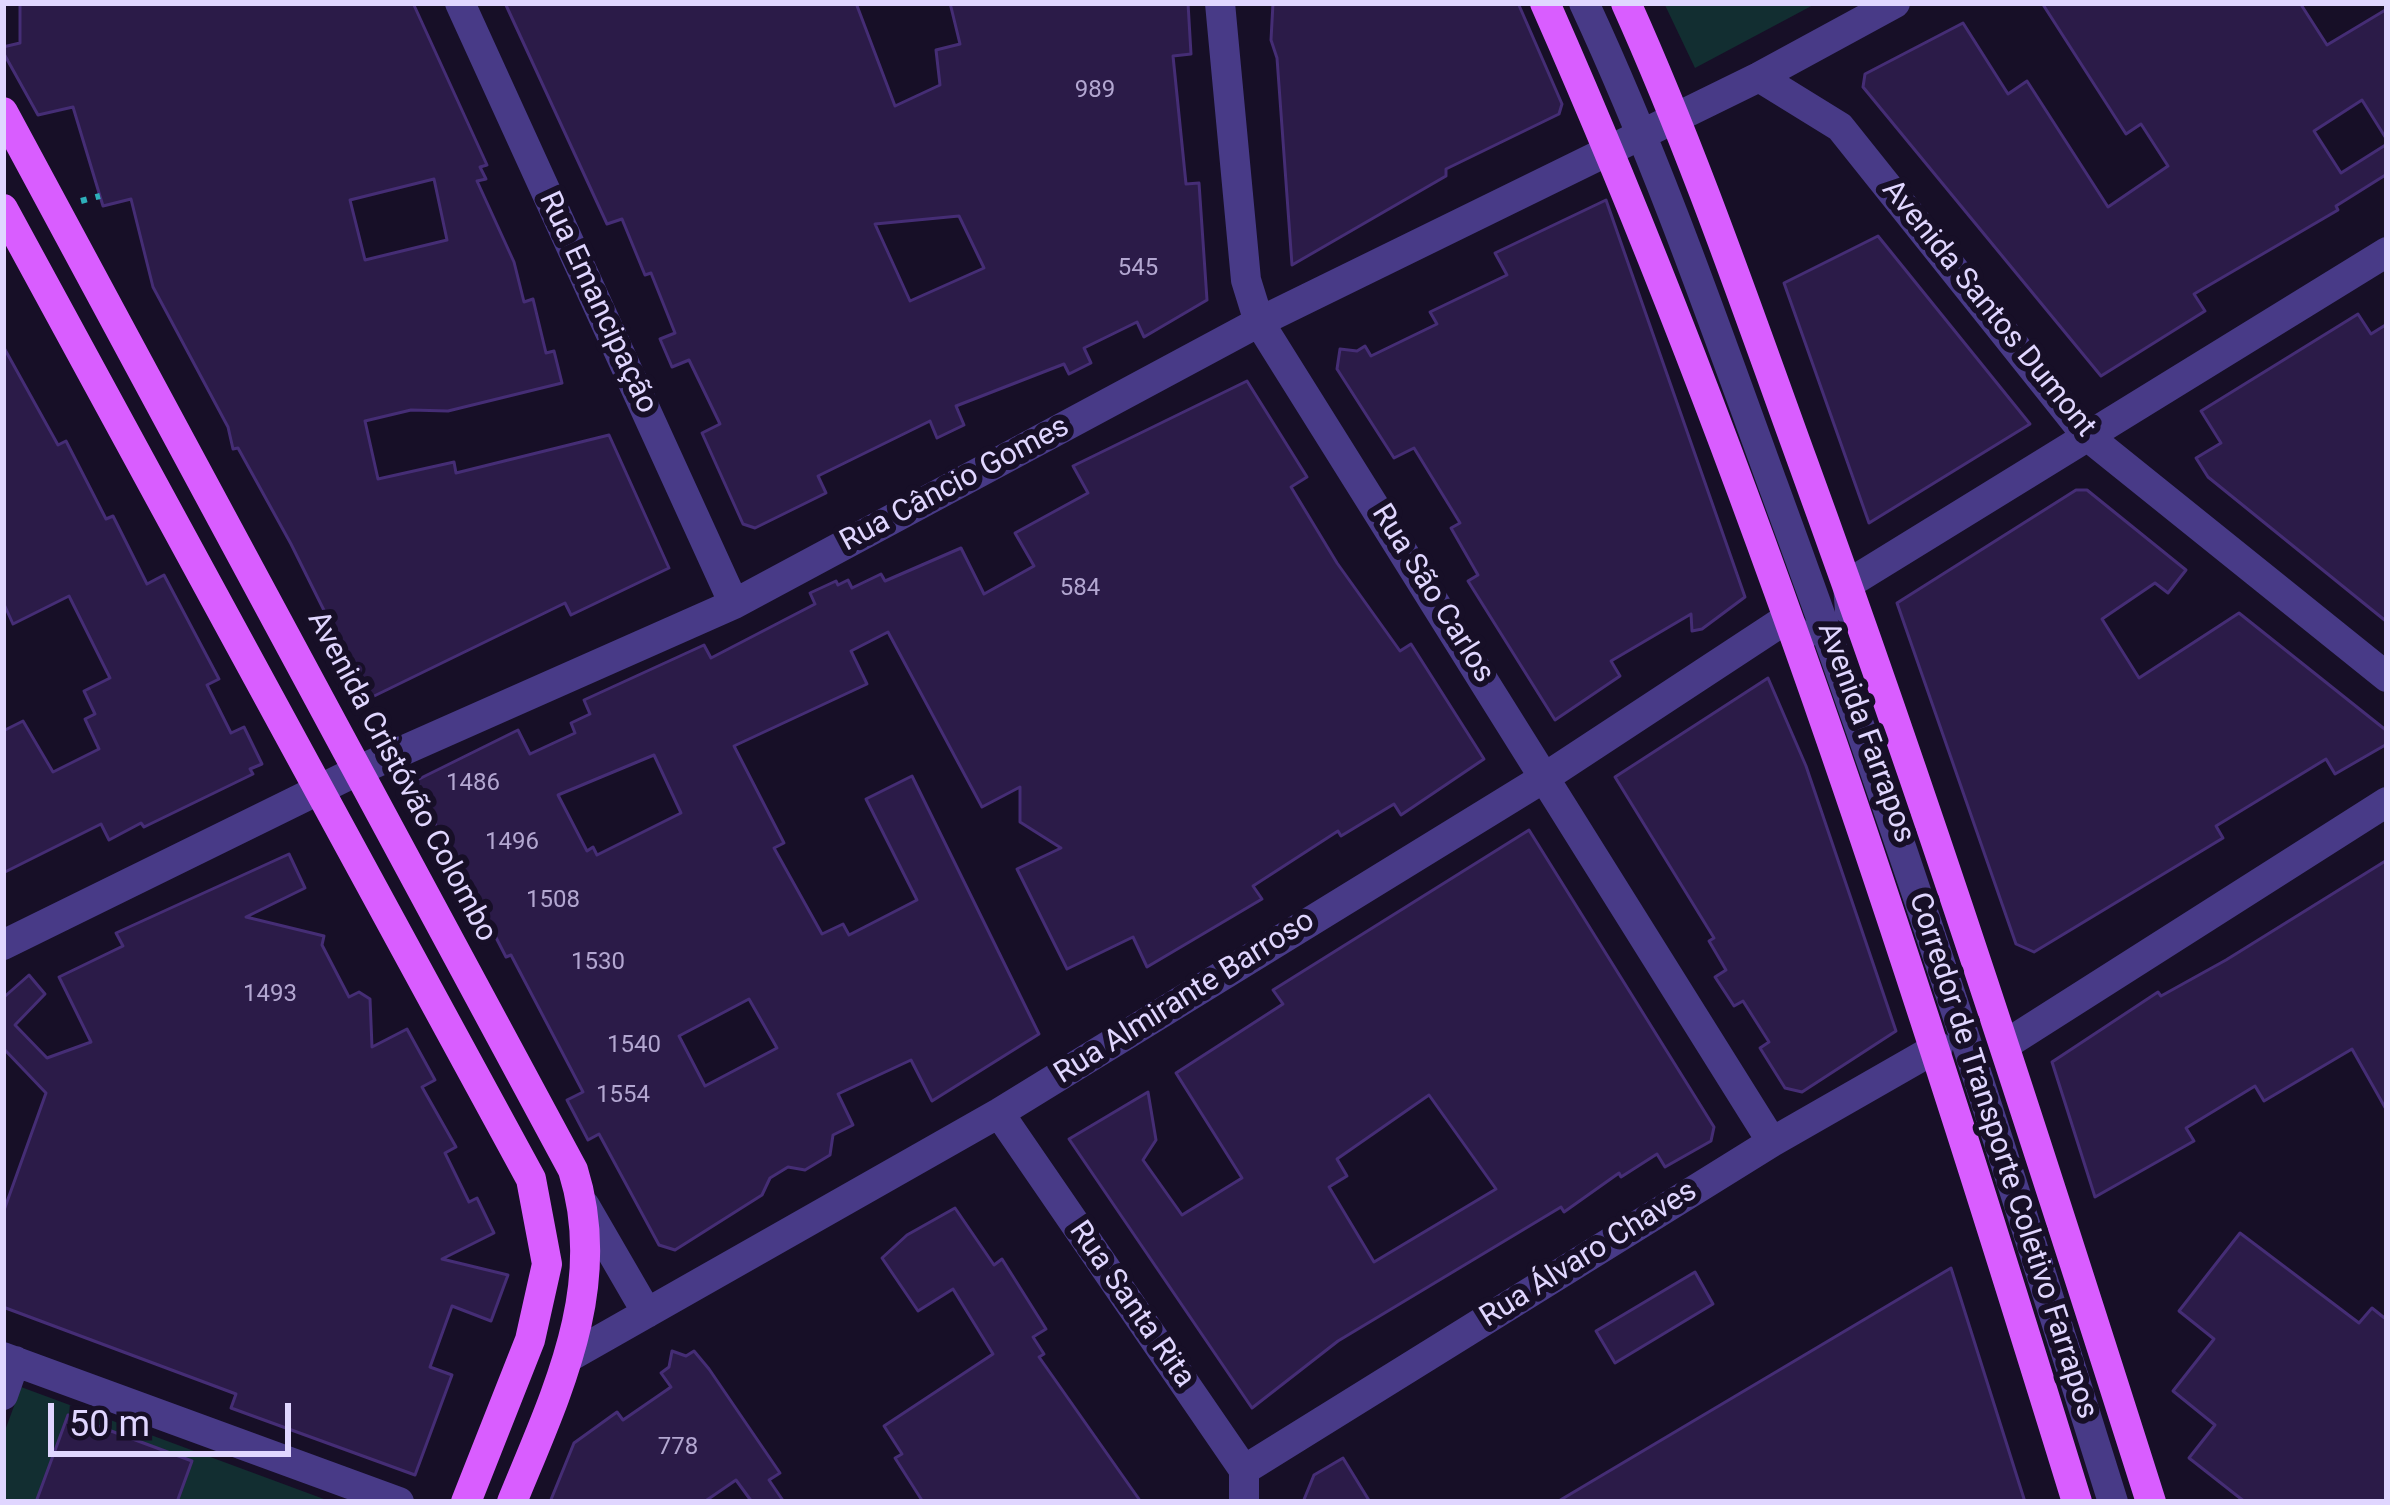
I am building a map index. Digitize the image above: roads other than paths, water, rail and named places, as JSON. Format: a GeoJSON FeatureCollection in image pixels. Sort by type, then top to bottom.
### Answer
{"type":"FeatureCollection","features":[{"type":"Feature","properties":{"kind":"main road","name":"Avenida Farrapos"},"geometry":{"type":"LineString","coordinates":[[1545,3],[1608,146],[1786,619],[1938,1047],[2077,1502]]}},
{"type":"Feature","properties":{"kind":"main road","name":"Avenida Farrapos"},"geometry":{"type":"LineString","coordinates":[[1625,3],[1677,117],[1848,584],[2008,1042],[2151,1502]]}},
{"type":"Feature","properties":{"kind":"main road","name":"Avenida Cristóvão Colombo"},"geometry":{"type":"LineString","coordinates":[[3,112],[573,1170],[585,1206],[589,1261],[572,1356],[512,1502]]}},
{"type":"Feature","properties":{"kind":"main road"},"geometry":{"type":"LineString","coordinates":[[3,209],[532,1179],[547,1264],[530,1340],[466,1502]]}},
{"type":"Feature","properties":{"kind":"street","name":"Rua Emancipação"},"geometry":{"type":"LineString","coordinates":[[460,3],[734,604]]}},
{"type":"Feature","properties":{"kind":"street","name":"Rua São Carlos"},"geometry":{"type":"LineString","coordinates":[[1220,3],[1246,280],[1259,322],[1772,1142]]}},
{"type":"Feature","properties":{"kind":"street","name":"Corredor de Transporte Coletivo Farrapos"},"geometry":{"type":"LineString","coordinates":[[1584,3],[1643,131],[1858,715],[1992,1115],[2113,1502]]}},
{"type":"Feature","properties":{"kind":"street","name":"Rua Câncio Gomes"},"geometry":{"type":"LineString","coordinates":[[3,945],[357,771],[734,604],[1259,322],[1608,146],[1759,76],[1895,3]]}},
{"type":"Feature","properties":{"kind":"street","name":"Avenida Santos Dumont"},"geometry":{"type":"LineString","coordinates":[[1759,76],[1840,127],[2086,435],[2387,677]]}},
{"type":"Feature","properties":{"kind":"street"},"geometry":{"type":"LineString","coordinates":[[1858,715],[1848,584],[2387,252]]}},
{"type":"Feature","properties":{"kind":"street"},"geometry":{"type":"LineString","coordinates":[[1786,619],[1858,715]]}},
{"type":"Feature","properties":{"kind":"street","name":"Rua Almirante Barroso"},"geometry":{"type":"LineString","coordinates":[[572,1356],[999,1113],[1547,776],[1786,619]]}},
{"type":"Feature","properties":{"kind":"street"},"geometry":{"type":"LineString","coordinates":[[2008,1042],[2387,802]]}},
{"type":"Feature","properties":{"kind":"street","name":"Rua Álvaro Chaves"},"geometry":{"type":"LineString","coordinates":[[1244,1470],[1772,1142],[1938,1047]]}},
{"type":"Feature","properties":{"kind":"street","name":"Rua Santa Rita"},"geometry":{"type":"LineString","coordinates":[[999,1113],[1244,1470]]}},
{"type":"Feature","properties":{"kind":"street"},"geometry":{"type":"LineString","coordinates":[[585,1206],[647,1313]]}},
{"type":"Feature","properties":{"kind":"street"},"geometry":{"type":"LineString","coordinates":[[3,1395],[9,1359],[399,1502]]}},
{"type":"Feature","properties":{"kind":"street"},"geometry":{"type":"LineString","coordinates":[[1244,1470],[1244,1502]]}}]}
